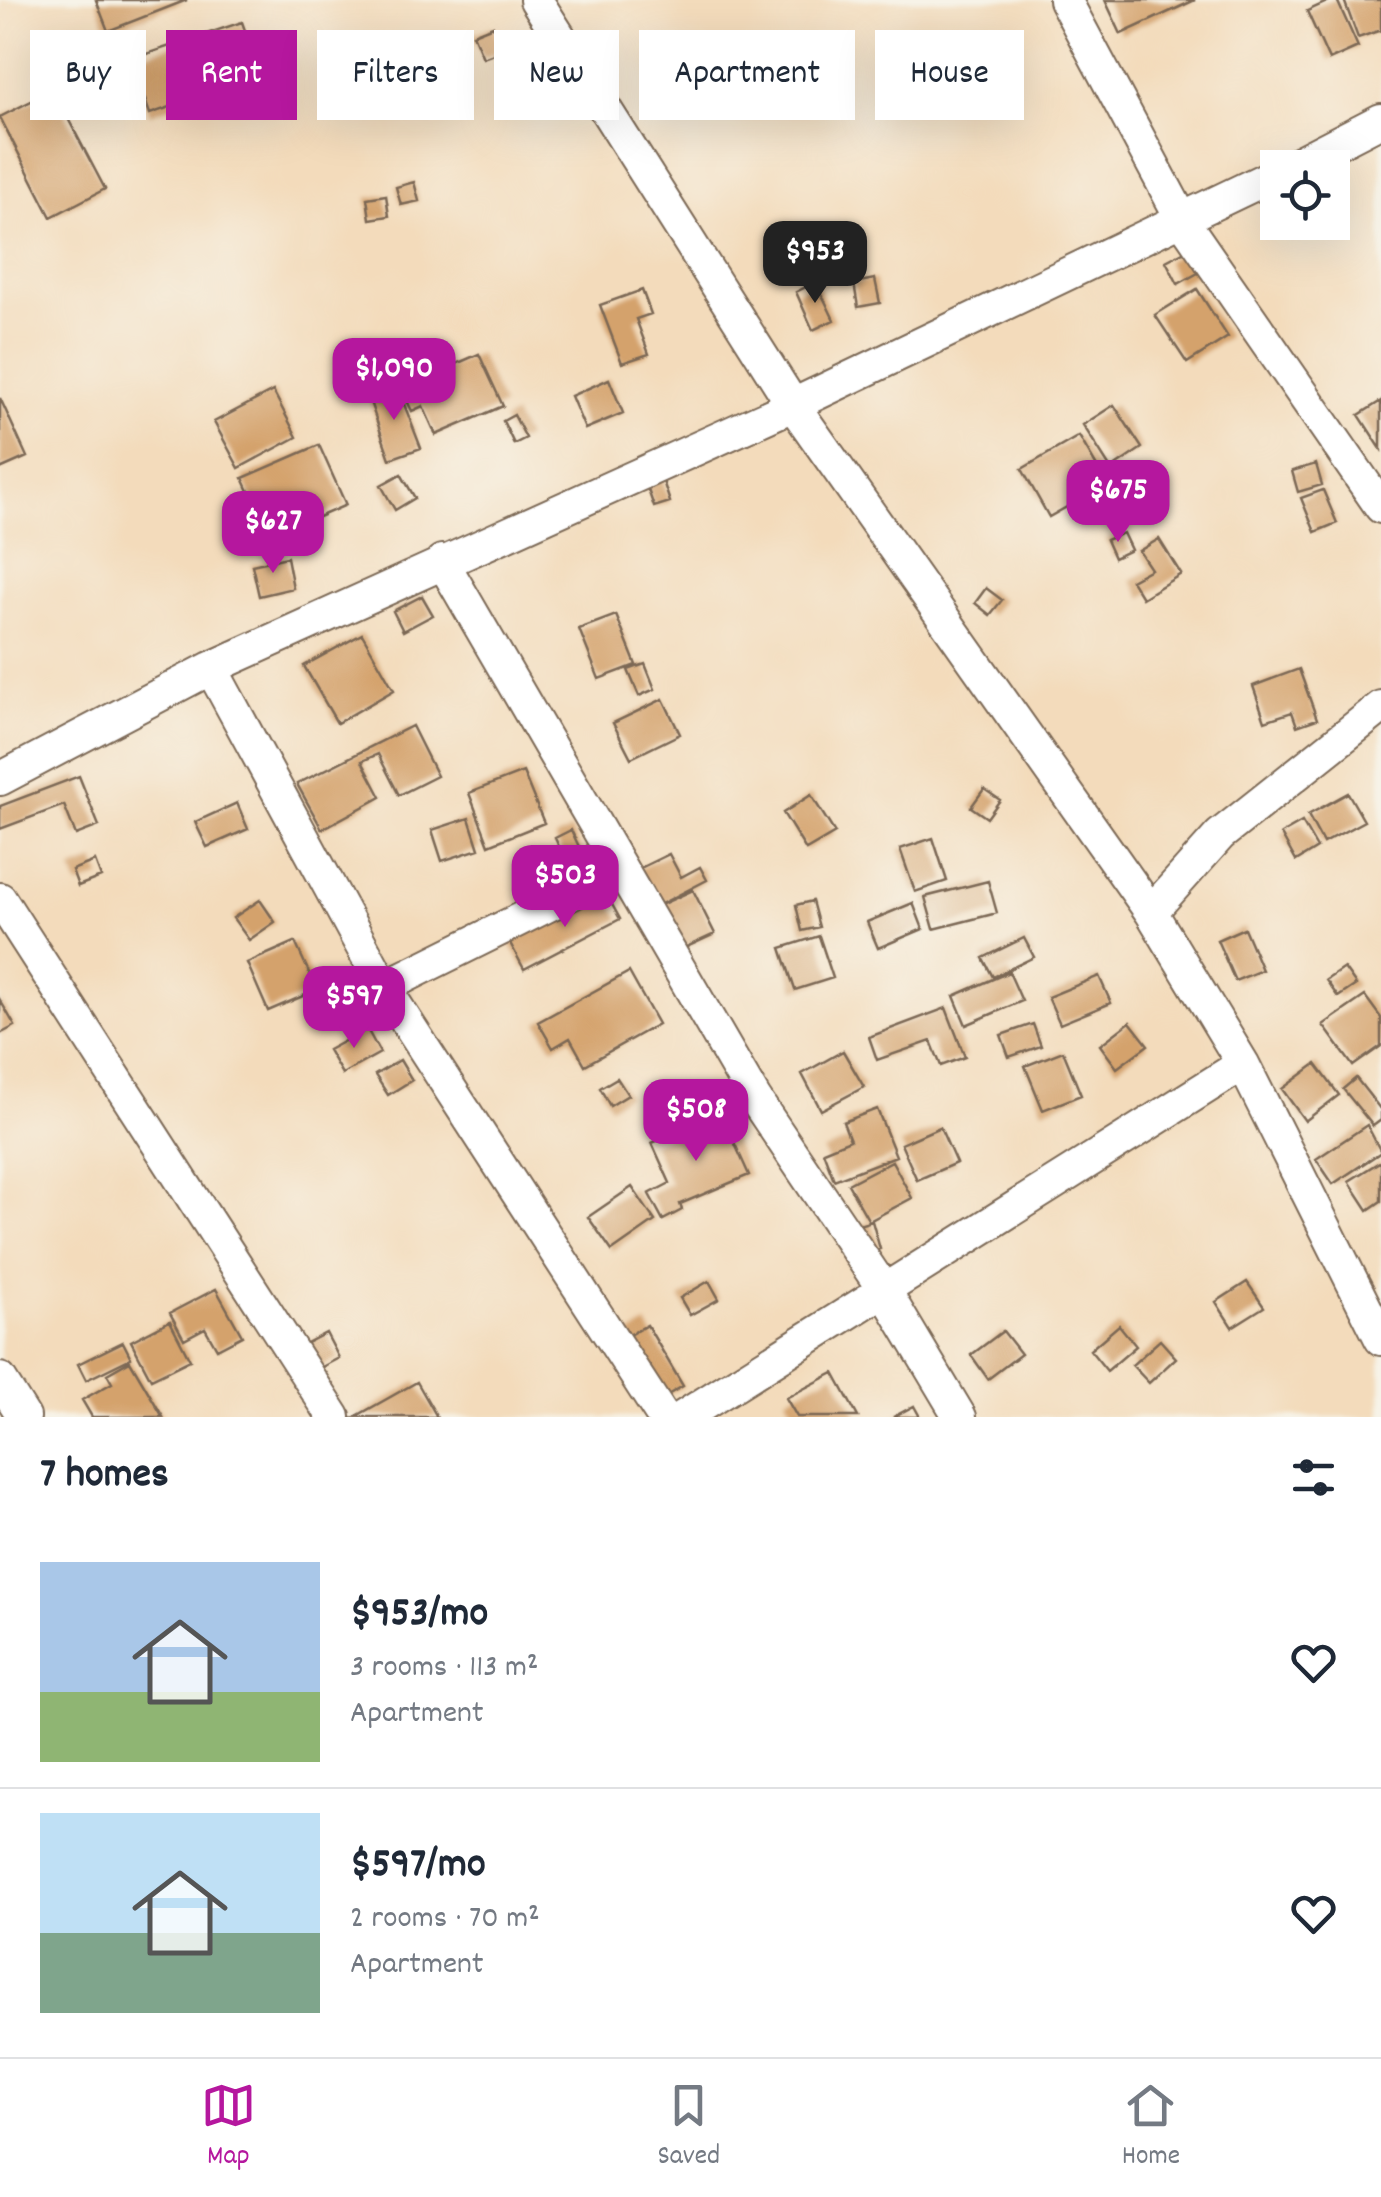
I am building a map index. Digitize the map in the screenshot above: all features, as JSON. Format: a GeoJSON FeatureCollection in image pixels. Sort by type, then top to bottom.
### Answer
{"type":"FeatureCollection","features":[{"type":"Feature","properties":{"kind":"street"},"geometry":{"type":"LineString","coordinates":[[536,0],[793,405],[1150,912],[1243,1064],[1381,1340]]}},
{"type":"Feature","properties":{"kind":"street"},"geometry":{"type":"LineString","coordinates":[[1064,0],[1183,221],[1381,507]]}},
{"type":"Feature","properties":{"kind":"street"},"geometry":{"type":"LineString","coordinates":[[1323,150],[1381,120]]}},
{"type":"Feature","properties":{"kind":"street"},"geometry":{"type":"LineString","coordinates":[[0,779],[211,668],[793,405],[1260,182]]}},
{"type":"Feature","properties":{"kind":"street"},"geometry":{"type":"LineString","coordinates":[[442,561],[755,1099],[884,1290],[960,1417]]}},
{"type":"Feature","properties":{"kind":"street"},"geometry":{"type":"LineString","coordinates":[[211,668],[384,987],[663,1417]]}},
{"type":"Feature","properties":{"kind":"street"},"geometry":{"type":"LineString","coordinates":[[1150,912],[1220,835],[1381,707]]}},
{"type":"Feature","properties":{"kind":"street"},"geometry":{"type":"LineString","coordinates":[[384,987],[621,868]]}},
{"type":"Feature","properties":{"kind":"street"},"geometry":{"type":"LineString","coordinates":[[0,900],[334,1417]]}},
{"type":"Feature","properties":{"kind":"street"},"geometry":{"type":"LineString","coordinates":[[683,1417],[1243,1064]]}},
{"type":"Feature","properties":{"kind":"street"},"geometry":{"type":"LineString","coordinates":[[0,1380],[24,1417]]}},
{"type":"Feature","properties":{"kind":"building"},"geometry":{"type":"Polygon","coordinates":[[[96,0],[187,0],[111,30],[96,0]]]}},
{"type":"Feature","properties":{"kind":"building"},"geometry":{"type":"Polygon","coordinates":[[[1105,0],[1195,0],[1121,34],[1105,0]]]}},
{"type":"Feature","properties":{"kind":"building"},"geometry":{"type":"Polygon","coordinates":[[[1337,0],[1358,47],[1329,60],[1307,11],[1337,0]]]}},
{"type":"Feature","properties":{"kind":"building"},"geometry":{"type":"Polygon","coordinates":[[[1344,0],[1381,0],[1381,30],[1358,38],[1344,0]]]}},
{"type":"Feature","properties":{"kind":"building"},"geometry":{"type":"Polygon","coordinates":[[[242,22],[245,30],[218,30],[242,22]]]}},
{"type":"Feature","properties":{"kind":"building"},"geometry":{"type":"Polygon","coordinates":[[[493,26],[494,54],[483,58],[474,34],[493,26]]]}},
{"type":"Feature","properties":{"kind":"building"},"geometry":{"type":"Polygon","coordinates":[[[166,47],[166,109],[150,114],[146,102],[146,54],[166,47]]]}},
{"type":"Feature","properties":{"kind":"building"},"geometry":{"type":"Polygon","coordinates":[[[30,102],[30,120],[69,120],[105,189],[51,217],[0,117],[30,102]]]}},
{"type":"Feature","properties":{"kind":"building"},"geometry":{"type":"Polygon","coordinates":[[[414,182],[419,201],[401,205],[396,187],[414,182]]]}},
{"type":"Feature","properties":{"kind":"building"},"geometry":{"type":"Polygon","coordinates":[[[386,195],[389,216],[370,219],[367,198],[386,195]]]}},
{"type":"Feature","properties":{"kind":"building"},"geometry":{"type":"Polygon","coordinates":[[[1187,250],[1198,273],[1178,284],[1166,261],[1187,250]]]}},
{"type":"Feature","properties":{"kind":"building"},"geometry":{"type":"Polygon","coordinates":[[[875,279],[880,303],[858,307],[854,283],[875,279]]]}},
{"type":"Feature","properties":{"kind":"building"},"geometry":{"type":"Polygon","coordinates":[[[816,282],[834,320],[813,330],[796,292],[816,282]]]}},
{"type":"Feature","properties":{"kind":"building"},"geometry":{"type":"Polygon","coordinates":[[[1197,289],[1228,337],[1187,363],[1155,315],[1197,289]]]}},
{"type":"Feature","properties":{"kind":"building"},"geometry":{"type":"Polygon","coordinates":[[[642,290],[651,314],[636,319],[649,354],[622,363],[600,305],[642,290]]]}},
{"type":"Feature","properties":{"kind":"building"},"geometry":{"type":"Polygon","coordinates":[[[479,354],[503,406],[436,435],[423,406],[412,411],[401,388],[479,354]]]}},
{"type":"Feature","properties":{"kind":"building"},"geometry":{"type":"Polygon","coordinates":[[[609,379],[623,413],[585,429],[571,396],[609,379]]]}},
{"type":"Feature","properties":{"kind":"building"},"geometry":{"type":"Polygon","coordinates":[[[397,386],[421,448],[390,459],[368,396],[397,386]]]}},
{"type":"Feature","properties":{"kind":"building"},"geometry":{"type":"Polygon","coordinates":[[[273,391],[297,437],[239,468],[214,422],[273,391]]]}},
{"type":"Feature","properties":{"kind":"building"},"geometry":{"type":"Polygon","coordinates":[[[0,398],[27,457],[0,469],[0,398]]]}},
{"type":"Feature","properties":{"kind":"building"},"geometry":{"type":"Polygon","coordinates":[[[1381,401],[1381,449],[1359,415],[1381,401]]]}},
{"type":"Feature","properties":{"kind":"building"},"geometry":{"type":"Polygon","coordinates":[[[1114,405],[1142,448],[1111,469],[1083,425],[1114,405]]]}},
{"type":"Feature","properties":{"kind":"building"},"geometry":{"type":"Polygon","coordinates":[[[514,415],[526,438],[514,444],[503,421],[514,415]]]}},
{"type":"Feature","properties":{"kind":"building"},"geometry":{"type":"Polygon","coordinates":[[[1079,436],[1107,484],[1049,517],[1022,469],[1079,436]]]}},
{"type":"Feature","properties":{"kind":"building"},"geometry":{"type":"Polygon","coordinates":[[[319,445],[346,505],[300,525],[290,504],[261,517],[243,478],[319,445]]]}},
{"type":"Feature","properties":{"kind":"building"},"geometry":{"type":"Polygon","coordinates":[[[1316,464],[1322,485],[1298,492],[1292,471],[1316,464]]]}},
{"type":"Feature","properties":{"kind":"building"},"geometry":{"type":"Polygon","coordinates":[[[401,474],[415,498],[395,510],[381,485],[401,474]]]}},
{"type":"Feature","properties":{"kind":"building"},"geometry":{"type":"Polygon","coordinates":[[[661,475],[670,502],[654,507],[645,481],[661,475]]]}},
{"type":"Feature","properties":{"kind":"building"},"geometry":{"type":"Polygon","coordinates":[[[1323,490],[1337,523],[1315,532],[1301,498],[1323,490]]]}},
{"type":"Feature","properties":{"kind":"building"},"geometry":{"type":"Polygon","coordinates":[[[1123,533],[1131,550],[1114,558],[1106,540],[1123,533]]]}},
{"type":"Feature","properties":{"kind":"building"},"geometry":{"type":"Polygon","coordinates":[[[1159,539],[1181,574],[1142,598],[1131,580],[1151,569],[1139,551],[1159,539]]]}},
{"type":"Feature","properties":{"kind":"building"},"geometry":{"type":"Polygon","coordinates":[[[287,557],[293,588],[259,596],[252,565],[287,557]]]}},
{"type":"Feature","properties":{"kind":"building"},"geometry":{"type":"Polygon","coordinates":[[[986,588],[1002,600],[990,615],[975,603],[986,588]]]}},
{"type":"Feature","properties":{"kind":"building"},"geometry":{"type":"Polygon","coordinates":[[[422,596],[433,615],[403,631],[393,611],[422,596]]]}},
{"type":"Feature","properties":{"kind":"building"},"geometry":{"type":"Polygon","coordinates":[[[616,615],[636,665],[599,679],[579,629],[616,615]]]}},
{"type":"Feature","properties":{"kind":"building"},"geometry":{"type":"Polygon","coordinates":[[[362,634],[394,690],[337,723],[304,666],[362,634]]]}},
{"type":"Feature","properties":{"kind":"building"},"geometry":{"type":"Polygon","coordinates":[[[645,664],[655,689],[639,696],[628,670],[645,664]]]}},
{"type":"Feature","properties":{"kind":"building"},"geometry":{"type":"Polygon","coordinates":[[[1299,669],[1317,719],[1297,726],[1292,712],[1265,721],[1253,686],[1299,669]]]}},
{"type":"Feature","properties":{"kind":"building"},"geometry":{"type":"Polygon","coordinates":[[[663,699],[680,734],[631,758],[613,723],[663,699]]]}},
{"type":"Feature","properties":{"kind":"building"},"geometry":{"type":"Polygon","coordinates":[[[412,726],[437,776],[399,795],[378,754],[362,761],[381,797],[322,829],[297,784],[412,726]]]}},
{"type":"Feature","properties":{"kind":"building"},"geometry":{"type":"Polygon","coordinates":[[[523,772],[544,823],[489,845],[469,793],[523,772]]]}},
{"type":"Feature","properties":{"kind":"building"},"geometry":{"type":"Polygon","coordinates":[[[79,776],[99,826],[76,835],[64,805],[0,829],[0,806],[79,776]]]}},
{"type":"Feature","properties":{"kind":"building"},"geometry":{"type":"Polygon","coordinates":[[[984,789],[1000,800],[987,818],[971,807],[984,789]]]}},
{"type":"Feature","properties":{"kind":"building"},"geometry":{"type":"Polygon","coordinates":[[[1348,793],[1364,821],[1323,843],[1308,815],[1348,793]]]}},
{"type":"Feature","properties":{"kind":"building"},"geometry":{"type":"Polygon","coordinates":[[[811,795],[835,833],[806,850],[783,813],[811,795]]]}},
{"type":"Feature","properties":{"kind":"building"},"geometry":{"type":"Polygon","coordinates":[[[237,803],[248,829],[207,847],[195,822],[237,803]]]}},
{"type":"Feature","properties":{"kind":"building"},"geometry":{"type":"Polygon","coordinates":[[[469,818],[479,849],[442,861],[432,830],[469,818]]]}},
{"type":"Feature","properties":{"kind":"building"},"geometry":{"type":"Polygon","coordinates":[[[1302,822],[1317,848],[1296,861],[1281,834],[1302,822]]]}},
{"type":"Feature","properties":{"kind":"building"},"geometry":{"type":"Polygon","coordinates":[[[571,830],[584,857],[567,864],[555,838],[571,830]]]}},
{"type":"Feature","properties":{"kind":"building"},"geometry":{"type":"Polygon","coordinates":[[[933,838],[947,881],[915,892],[900,849],[933,838]]]}},
{"type":"Feature","properties":{"kind":"building"},"geometry":{"type":"Polygon","coordinates":[[[669,854],[681,877],[700,867],[707,880],[657,906],[638,869],[669,854]]]}},
{"type":"Feature","properties":{"kind":"building"},"geometry":{"type":"Polygon","coordinates":[[[95,861],[101,877],[78,886],[72,870],[95,861]]]}},
{"type":"Feature","properties":{"kind":"building"},"geometry":{"type":"Polygon","coordinates":[[[988,881],[997,913],[934,929],[925,897],[988,881]]]}},
{"type":"Feature","properties":{"kind":"building"},"geometry":{"type":"Polygon","coordinates":[[[604,890],[620,919],[524,969],[509,941],[604,890]]]}},
{"type":"Feature","properties":{"kind":"building"},"geometry":{"type":"Polygon","coordinates":[[[693,890],[715,934],[680,950],[658,906],[693,890]]]}},
{"type":"Feature","properties":{"kind":"building"},"geometry":{"type":"Polygon","coordinates":[[[260,900],[275,922],[249,940],[233,918],[260,900]]]}},
{"type":"Feature","properties":{"kind":"building"},"geometry":{"type":"Polygon","coordinates":[[[812,901],[819,927],[802,931],[796,905],[812,901]]]}},
{"type":"Feature","properties":{"kind":"building"},"geometry":{"type":"Polygon","coordinates":[[[913,903],[923,929],[878,948],[867,922],[913,903]]]}},
{"type":"Feature","properties":{"kind":"building"},"geometry":{"type":"Polygon","coordinates":[[[1244,928],[1262,970],[1235,981],[1217,940],[1244,928]]]}},
{"type":"Feature","properties":{"kind":"building"},"geometry":{"type":"Polygon","coordinates":[[[819,936],[833,978],[795,990],[781,948],[819,936]]]}},
{"type":"Feature","properties":{"kind":"building"},"geometry":{"type":"Polygon","coordinates":[[[1024,938],[1034,957],[993,977],[983,958],[1024,938]]]}},
{"type":"Feature","properties":{"kind":"building"},"geometry":{"type":"Polygon","coordinates":[[[295,942],[317,990],[268,1011],[247,963],[295,942]]]}},
{"type":"Feature","properties":{"kind":"building"},"geometry":{"type":"Polygon","coordinates":[[[1344,968],[1356,985],[1338,997],[1326,980],[1344,968]]]}},
{"type":"Feature","properties":{"kind":"building"},"geometry":{"type":"Polygon","coordinates":[[[629,972],[658,1024],[585,1065],[570,1038],[553,1048],[538,1022],[629,972]]]}},
{"type":"Feature","properties":{"kind":"building"},"geometry":{"type":"Polygon","coordinates":[[[1009,972],[1022,1001],[966,1025],[954,996],[1009,972]]]}},
{"type":"Feature","properties":{"kind":"building"},"geometry":{"type":"Polygon","coordinates":[[[1099,976],[1111,1003],[1060,1024],[1048,997],[1099,976]]]}},
{"type":"Feature","properties":{"kind":"building"},"geometry":{"type":"Polygon","coordinates":[[[1365,996],[1381,1018],[1381,1046],[1353,1066],[1323,1025],[1365,996]]]}},
{"type":"Feature","properties":{"kind":"building"},"geometry":{"type":"Polygon","coordinates":[[[0,1000],[15,1026],[0,1034],[0,1000]]]}},
{"type":"Feature","properties":{"kind":"building"},"geometry":{"type":"Polygon","coordinates":[[[946,1008],[965,1057],[941,1066],[931,1041],[877,1060],[869,1037],[946,1008]]]}},
{"type":"Feature","properties":{"kind":"building"},"geometry":{"type":"Polygon","coordinates":[[[1130,1022],[1148,1045],[1117,1068],[1100,1045],[1130,1022]]]}},
{"type":"Feature","properties":{"kind":"building"},"geometry":{"type":"Polygon","coordinates":[[[1033,1024],[1041,1046],[1009,1057],[1001,1035],[1033,1024]]]}},
{"type":"Feature","properties":{"kind":"building"},"geometry":{"type":"Polygon","coordinates":[[[367,1029],[380,1053],[342,1074],[328,1050],[367,1029]]]}},
{"type":"Feature","properties":{"kind":"building"},"geometry":{"type":"Polygon","coordinates":[[[843,1051],[864,1087],[821,1110],[802,1074],[843,1051]]]}},
{"type":"Feature","properties":{"kind":"building"},"geometry":{"type":"Polygon","coordinates":[[[1063,1051],[1081,1095],[1043,1110],[1025,1066],[1063,1051]]]}},
{"type":"Feature","properties":{"kind":"building"},"geometry":{"type":"Polygon","coordinates":[[[400,1060],[412,1080],[388,1095],[375,1075],[400,1060]]]}},
{"type":"Feature","properties":{"kind":"building"},"geometry":{"type":"Polygon","coordinates":[[[1316,1064],[1339,1095],[1305,1121],[1282,1089],[1316,1064]]]}},
{"type":"Feature","properties":{"kind":"building"},"geometry":{"type":"Polygon","coordinates":[[[617,1078],[628,1095],[610,1106],[600,1088],[617,1078]]]}},
{"type":"Feature","properties":{"kind":"building"},"geometry":{"type":"Polygon","coordinates":[[[1356,1078],[1381,1110],[1381,1120],[1373,1126],[1343,1089],[1356,1078]]]}},
{"type":"Feature","properties":{"kind":"building"},"geometry":{"type":"Polygon","coordinates":[[[877,1109],[896,1156],[834,1180],[823,1151],[850,1140],[843,1122],[877,1109]]]}},
{"type":"Feature","properties":{"kind":"building"},"geometry":{"type":"Polygon","coordinates":[[[721,1113],[749,1175],[680,1204],[682,1210],[663,1220],[649,1194],[670,1183],[652,1143],[721,1113]]]}},
{"type":"Feature","properties":{"kind":"building"},"geometry":{"type":"Polygon","coordinates":[[[1367,1125],[1381,1152],[1333,1184],[1316,1159],[1367,1125]]]}},
{"type":"Feature","properties":{"kind":"building"},"geometry":{"type":"Polygon","coordinates":[[[940,1127],[956,1163],[917,1180],[901,1144],[940,1127]]]}},
{"type":"Feature","properties":{"kind":"building"},"geometry":{"type":"Polygon","coordinates":[[[892,1161],[912,1198],[869,1221],[848,1184],[892,1161]]]}},
{"type":"Feature","properties":{"kind":"building"},"geometry":{"type":"Polygon","coordinates":[[[1381,1161],[1381,1201],[1368,1210],[1349,1181],[1381,1161]]]}},
{"type":"Feature","properties":{"kind":"building"},"geometry":{"type":"Polygon","coordinates":[[[632,1187],[655,1221],[612,1251],[588,1217],[632,1187]]]}},
{"type":"Feature","properties":{"kind":"building"},"geometry":{"type":"Polygon","coordinates":[[[872,1221],[880,1249],[863,1254],[855,1226],[872,1221]]]}},
{"type":"Feature","properties":{"kind":"building"},"geometry":{"type":"Polygon","coordinates":[[[709,1281],[719,1299],[690,1315],[680,1298],[709,1281]]]}},
{"type":"Feature","properties":{"kind":"building"},"geometry":{"type":"Polygon","coordinates":[[[1247,1282],[1264,1307],[1232,1327],[1216,1302],[1247,1282]]]}},
{"type":"Feature","properties":{"kind":"building"},"geometry":{"type":"Polygon","coordinates":[[[216,1289],[242,1336],[217,1349],[205,1328],[184,1339],[170,1313],[216,1289]]]}},
{"type":"Feature","properties":{"kind":"building"},"geometry":{"type":"Polygon","coordinates":[[[170,1321],[190,1360],[151,1379],[131,1341],[170,1321]]]}},
{"type":"Feature","properties":{"kind":"building"},"geometry":{"type":"Polygon","coordinates":[[[647,1325],[683,1386],[657,1401],[620,1340],[647,1325]]]}},
{"type":"Feature","properties":{"kind":"building"},"geometry":{"type":"Polygon","coordinates":[[[1119,1325],[1136,1346],[1107,1371],[1090,1350],[1119,1325]]]}},
{"type":"Feature","properties":{"kind":"building"},"geometry":{"type":"Polygon","coordinates":[[[1003,1331],[1021,1354],[988,1379],[971,1355],[1003,1331]]]}},
{"type":"Feature","properties":{"kind":"building"},"geometry":{"type":"Polygon","coordinates":[[[326,1333],[339,1358],[316,1370],[303,1345],[326,1333]]]}},
{"type":"Feature","properties":{"kind":"building"},"geometry":{"type":"Polygon","coordinates":[[[1160,1340],[1176,1358],[1149,1383],[1132,1365],[1160,1340]]]}},
{"type":"Feature","properties":{"kind":"building"},"geometry":{"type":"Polygon","coordinates":[[[123,1342],[131,1358],[86,1380],[78,1364],[123,1342]]]}},
{"type":"Feature","properties":{"kind":"building"},"geometry":{"type":"Polygon","coordinates":[[[130,1361],[163,1417],[92,1417],[82,1400],[112,1383],[107,1374],[130,1361]]]}},
{"type":"Feature","properties":{"kind":"building"},"geometry":{"type":"Polygon","coordinates":[[[834,1373],[858,1417],[797,1417],[786,1398],[834,1373]]]}},
{"type":"Feature","properties":{"kind":"building"},"geometry":{"type":"Polygon","coordinates":[[[417,1382],[437,1417],[355,1417],[417,1382]]]}},
{"type":"Feature","properties":{"kind":"building"},"geometry":{"type":"Polygon","coordinates":[[[914,1406],[920,1417],[893,1417],[914,1406]]]}}]}
